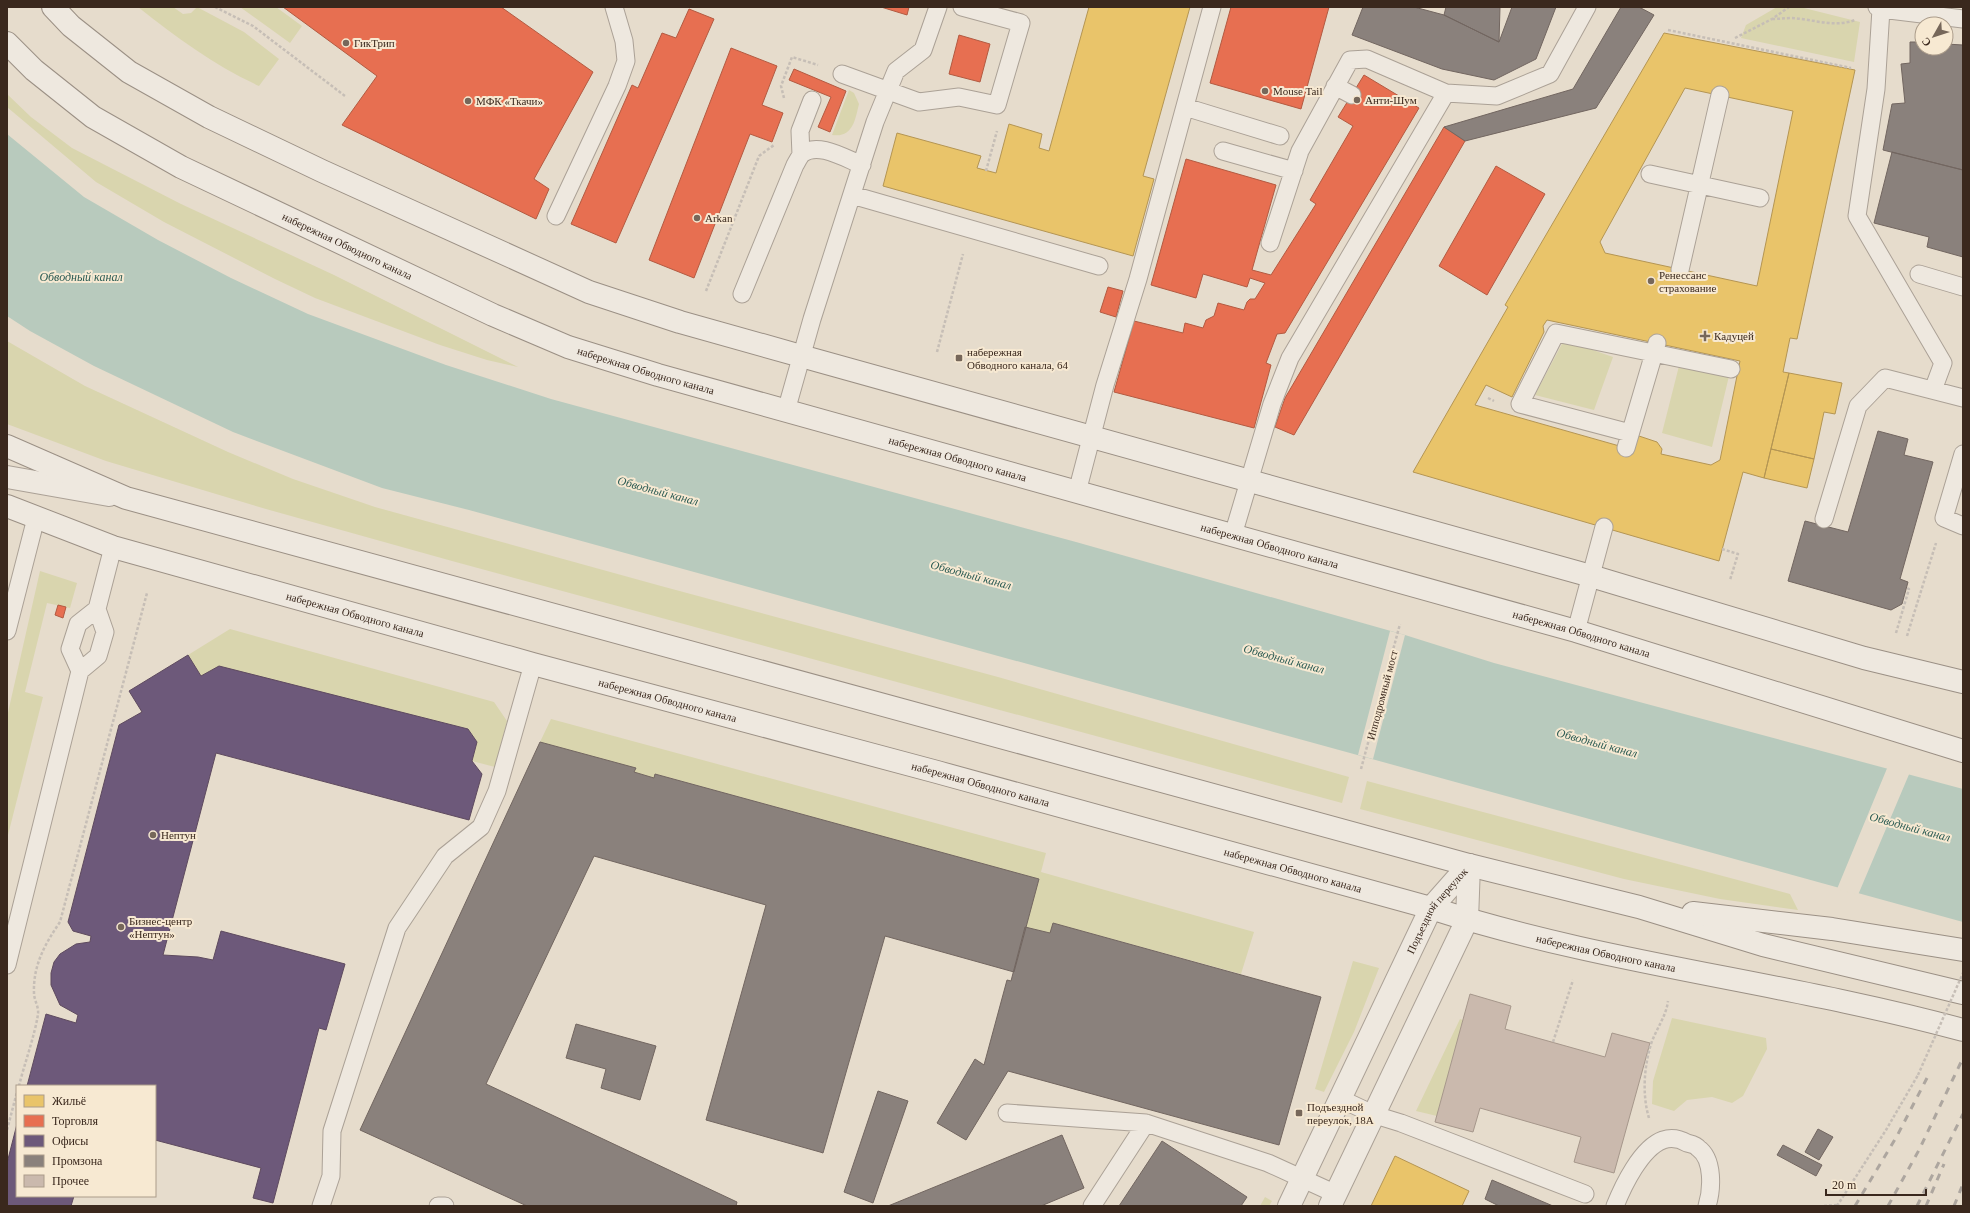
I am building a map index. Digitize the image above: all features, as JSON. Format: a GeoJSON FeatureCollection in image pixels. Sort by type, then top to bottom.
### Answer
{"type":"FeatureCollection","features":[{"type":"Feature","properties":{"kind":"main road"},"geometry":{"type":"LineString","coordinates":[[53,7],[71,26],[129,72],[209,117],[329,174],[590,292],[680,322],[1591,576],[1864,658],[1963,682]]}},
{"type":"Feature","properties":{"kind":"main road","name":"набережная Обводного канала"},"geometry":{"type":"LineString","coordinates":[[7,44],[34,70],[93,117],[181,167],[493,316],[568,347],[658,375],[1576,631],[1963,751]]}},
{"type":"Feature","properties":{"kind":"main road"},"geometry":{"type":"LineString","coordinates":[[7,446],[126,498]]}},
{"type":"Feature","properties":{"kind":"main road"},"geometry":{"type":"LineString","coordinates":[[7,477],[126,498],[1469,865],[1638,907],[1763,945],[1963,993]]}},
{"type":"Feature","properties":{"kind":"main road","name":"набережная Обводного канала"},"geometry":{"type":"LineString","coordinates":[[7,506],[113,547],[533,664],[937,772],[1431,908],[1467,920],[1654,965],[1845,1002],[1963,1030]]}},
{"type":"Feature","properties":{"kind":"main road","name":"Подъездной переулок"},"geometry":{"type":"LineString","coordinates":[[1289,1206],[1431,908],[1469,865]]}},
{"type":"Feature","properties":{"kind":"main road","name":"Подъездной переулок"},"geometry":{"type":"LineString","coordinates":[[1333,1200],[1467,920],[1469,865]]}},
{"type":"Feature","properties":{"kind":"main road"},"geometry":{"type":"LineString","coordinates":[[1638,907],[1832,929],[1963,950]]}},
{"type":"Feature","properties":{"kind":"lane"},"geometry":{"type":"LineString","coordinates":[[556,216],[617,86],[626,62],[624,42],[614,7]]}},
{"type":"Feature","properties":{"kind":"lane"},"geometry":{"type":"LineString","coordinates":[[786,411],[801,356],[875,122],[896,71],[923,50],[938,7]]}},
{"type":"Feature","properties":{"kind":"lane"},"geometry":{"type":"LineString","coordinates":[[842,74],[919,102],[959,96],[996,104],[1021,23],[962,7]]}},
{"type":"Feature","properties":{"kind":"lane"},"geometry":{"type":"LineString","coordinates":[[1077,492],[1105,384],[1138,278],[1212,7]]}},
{"type":"Feature","properties":{"kind":"lane"},"geometry":{"type":"LineString","coordinates":[[1270,243],[1300,151],[1350,60],[1367,58],[1446,92],[1497,96],[1550,74],[1587,7]]}},
{"type":"Feature","properties":{"kind":"lane"},"geometry":{"type":"LineString","coordinates":[[1933,390],[1943,363],[1857,216],[1877,75],[1879,8],[1963,19]]}},
{"type":"Feature","properties":{"kind":"lane"},"geometry":{"type":"LineString","coordinates":[[1335,86],[1352,95]]}},
{"type":"Feature","properties":{"kind":"lane"},"geometry":{"type":"LineString","coordinates":[[1233,535],[1248,480],[1272,404],[1290,358],[1446,92]]}},
{"type":"Feature","properties":{"kind":"lane"},"geometry":{"type":"LineString","coordinates":[[1680,270],[1720,95]]}},
{"type":"Feature","properties":{"kind":"lane"},"geometry":{"type":"LineString","coordinates":[[801,155],[800,131],[812,100]]}},
{"type":"Feature","properties":{"kind":"lane"},"geometry":{"type":"LineString","coordinates":[[1185,107],[1280,136]]}},
{"type":"Feature","properties":{"kind":"lane"},"geometry":{"type":"LineString","coordinates":[[742,294],[795,165],[801,155],[811,149],[826,151],[862,165]]}},
{"type":"Feature","properties":{"kind":"lane"},"geometry":{"type":"LineString","coordinates":[[1223,151],[1294,171]]}},
{"type":"Feature","properties":{"kind":"lane"},"geometry":{"type":"LineString","coordinates":[[1650,174],[1760,198]]}},
{"type":"Feature","properties":{"kind":"lane"},"geometry":{"type":"LineString","coordinates":[[852,195],[1100,266]]}},
{"type":"Feature","properties":{"kind":"lane"},"geometry":{"type":"LineString","coordinates":[[1919,274],[1963,287]]}},
{"type":"Feature","properties":{"kind":"lane"},"geometry":{"type":"LineString","coordinates":[[1655,348],[1628,440],[1520,404],[1556,333],[1655,348],[1731,369]]}},
{"type":"Feature","properties":{"kind":"lane"},"geometry":{"type":"LineString","coordinates":[[1824,519],[1858,406],[1885,378],[1963,398]]}},
{"type":"Feature","properties":{"kind":"lane"},"geometry":{"type":"LineString","coordinates":[[1963,454],[1944,518],[1963,526]]}},
{"type":"Feature","properties":{"kind":"lane"},"geometry":{"type":"LineString","coordinates":[[7,631],[36,518]]}},
{"type":"Feature","properties":{"kind":"lane"},"geometry":{"type":"LineString","coordinates":[[1576,631],[1604,527]]}},
{"type":"Feature","properties":{"kind":"lane"},"geometry":{"type":"LineString","coordinates":[[7,965],[80,671],[98,656],[105,632],[97,609],[113,547]]}},
{"type":"Feature","properties":{"kind":"lane"},"geometry":{"type":"LineString","coordinates":[[80,671],[70,649],[78,624],[97,609]]}},
{"type":"Feature","properties":{"kind":"lane"},"geometry":{"type":"LineString","coordinates":[[321,1206],[331,1176],[332,1131],[397,928],[444,856],[481,827],[497,791],[533,664]]}},
{"type":"Feature","properties":{"kind":"lane"},"geometry":{"type":"LineString","coordinates":[[1341,1099],[1375,1115],[1401,1123],[1585,1194]]}},
{"type":"Feature","properties":{"kind":"lane"},"geometry":{"type":"LineString","coordinates":[[1007,1113],[1146,1123],[1268,1163],[1302,1179],[1333,1200]]}},
{"type":"Feature","properties":{"kind":"lane"},"geometry":{"type":"LineString","coordinates":[[1092,1206],[1146,1123]]}},
{"type":"Feature","properties":{"kind":"lane"},"geometry":{"type":"LineString","coordinates":[[1615,1206],[1623,1187],[1644,1154],[1663,1140],[1678,1139],[1699,1148],[1709,1164],[1711,1185],[1707,1206]]}},
{"type":"Feature","properties":{"kind":"lane"},"geometry":{"type":"LineString","coordinates":[[438,1206],[445,1206]]}},
{"type":"Feature","properties":{"kind":"path"},"geometry":{"type":"LineString","coordinates":[[215,7],[253,26],[345,96]]}},
{"type":"Feature","properties":{"kind":"path"},"geometry":{"type":"LineString","coordinates":[[1735,38],[1772,19],[1789,7]]}},
{"type":"Feature","properties":{"kind":"path"},"geometry":{"type":"LineString","coordinates":[[1772,19],[1792,18],[1821,23],[1849,22],[1879,8]]}},
{"type":"Feature","properties":{"kind":"path"},"geometry":{"type":"LineString","coordinates":[[1668,30],[1857,69],[1877,75]]}},
{"type":"Feature","properties":{"kind":"path"},"geometry":{"type":"LineString","coordinates":[[784,100],[781,86],[792,56],[842,74]]}},
{"type":"Feature","properties":{"kind":"path"},"geometry":{"type":"LineString","coordinates":[[986,171],[1001,119],[996,104]]}},
{"type":"Feature","properties":{"kind":"path"},"geometry":{"type":"LineString","coordinates":[[706,291],[759,156],[776,144]]}},
{"type":"Feature","properties":{"kind":"path"},"geometry":{"type":"LineString","coordinates":[[937,352],[970,229]]}},
{"type":"Feature","properties":{"kind":"path"},"geometry":{"type":"LineString","coordinates":[[1907,636],[1944,518]]}},
{"type":"Feature","properties":{"kind":"path"},"geometry":{"type":"LineString","coordinates":[[1722,550],[1738,554],[1730,580]]}},
{"type":"Feature","properties":{"kind":"path"},"geometry":{"type":"LineString","coordinates":[[1896,633],[1909,589],[1906,588]]}},
{"type":"Feature","properties":{"kind":"path"},"geometry":{"type":"LineString","coordinates":[[19,1085],[38,1013],[34,995],[34,976],[40,956],[60,922],[147,593]]}},
{"type":"Feature","properties":{"kind":"path","name":"Ипподромный мост"},"geometry":{"type":"LineString","coordinates":[[1361,769],[1400,624]]}},
{"type":"Feature","properties":{"kind":"path"},"geometry":{"type":"LineString","coordinates":[[1824,1206],[1837,1206],[1886,1130],[1918,1075],[1963,973]]}},
{"type":"Feature","properties":{"kind":"path"},"geometry":{"type":"LineString","coordinates":[[1553,1042],[1573,980]]}},
{"type":"Feature","properties":{"kind":"path"},"geometry":{"type":"LineString","coordinates":[[1663,1140],[1649,1119],[1644,1091],[1645,1075],[1651,1044],[1666,1010],[1668,1001]]}},
{"type":"Feature","properties":{"kind":"path"},"geometry":{"type":"LineString","coordinates":[[7,1130],[16,1096]]}},
{"type":"Feature","properties":{"kind":"shaded area"},"geometry":{"type":"Polygon","coordinates":[[[138,7],[173,7],[183,14],[191,13],[197,7],[244,32],[279,59],[259,86],[211,60],[138,7]]]}},
{"type":"Feature","properties":{"kind":"shaded area"},"geometry":{"type":"Polygon","coordinates":[[[240,7],[276,7],[302,26],[290,43],[240,7]]]}},
{"type":"Feature","properties":{"kind":"shaded area"},"geometry":{"type":"Polygon","coordinates":[[[1777,7],[1800,7],[1860,22],[1854,62],[1741,38],[1746,25],[1777,7]]]}},
{"type":"Feature","properties":{"kind":"shaded area"},"geometry":{"type":"Polygon","coordinates":[[[849,90],[854,93],[859,104],[854,122],[849,131],[845,134],[832,135],[849,90]]]}},
{"type":"Feature","properties":{"kind":"shaded area"},"geometry":{"type":"Polygon","coordinates":[[[7,94],[31,117],[72,148],[181,204],[334,275],[518,367],[487,360],[440,345],[315,298],[164,222],[96,182],[7,107],[7,94]]]}},
{"type":"Feature","properties":{"kind":"shaded area"},"geometry":{"type":"Polygon","coordinates":[[[1564,340],[1613,357],[1594,410],[1535,395],[1564,340]]]}},
{"type":"Feature","properties":{"kind":"shaded area"},"geometry":{"type":"Polygon","coordinates":[[[7,341],[85,386],[228,452],[293,479],[375,507],[998,677],[1349,777],[1342,803],[452,561],[266,509],[106,461],[7,424],[7,341]]]}},
{"type":"Feature","properties":{"kind":"shaded area"},"geometry":{"type":"Polygon","coordinates":[[[1679,366],[1729,376],[1712,447],[1662,433],[1679,366]]]}},
{"type":"Feature","properties":{"kind":"shaded area"},"geometry":{"type":"Polygon","coordinates":[[[40,571],[77,583],[70,608],[47,603],[25,692],[43,697],[7,839],[7,717],[40,571]]]}},
{"type":"Feature","properties":{"kind":"shaded area"},"geometry":{"type":"Polygon","coordinates":[[[230,629],[494,702],[507,721],[495,767],[472,761],[477,742],[468,729],[219,666],[201,676],[188,655],[230,629]]]}},
{"type":"Feature","properties":{"kind":"shaded area"},"geometry":{"type":"Polygon","coordinates":[[[551,719],[1046,853],[1041,872],[1254,932],[1241,974],[1053,923],[1050,933],[1025,927],[1039,879],[656,774],[654,778],[634,772],[635,768],[540,742],[551,719]]]}},
{"type":"Feature","properties":{"kind":"shaded area"},"geometry":{"type":"Polygon","coordinates":[[[1367,781],[1790,894],[1798,910],[1720,899],[1624,879],[1360,809],[1367,781]]]}},
{"type":"Feature","properties":{"kind":"shaded area"},"geometry":{"type":"Polygon","coordinates":[[[1353,961],[1379,968],[1354,1032],[1324,1092],[1315,1089],[1353,961]]]}},
{"type":"Feature","properties":{"kind":"shaded area"},"geometry":{"type":"Polygon","coordinates":[[[1672,1018],[1766,1038],[1767,1049],[1743,1096],[1732,1103],[1712,1097],[1687,1100],[1674,1111],[1652,1104],[1653,1081],[1672,1018]]]}},
{"type":"Feature","properties":{"kind":"shaded area"},"geometry":{"type":"Polygon","coordinates":[[[1460,1019],[1463,1020],[1437,1116],[1416,1111],[1460,1019]]]}},
{"type":"Feature","properties":{"kind":"shaded area"},"geometry":{"type":"Polygon","coordinates":[[[1265,1197],[1272,1201],[1269,1206],[1260,1206],[1265,1197]]]}},
{"type":"Feature","properties":{"kind":"water","name":"Обводный канал"},"geometry":{"type":"Polygon","coordinates":[[[7,134],[84,197],[158,240],[231,278],[308,314],[446,365],[551,399],[1076,542],[1405,635],[1494,663],[1963,789],[1963,922],[469,510],[382,488],[233,432],[94,366],[30,331],[7,316],[7,134]]]}},
{"type":"Feature","properties":{"kind":"pier"},"geometry":{"type":"Polygon","coordinates":[[[1390,631],[1405,635],[1373,759],[1358,755],[1390,631]]]}},
{"type":"Feature","properties":{"kind":"pier"},"geometry":{"type":"Polygon","coordinates":[[[1888,766],[1910,772],[1858,895],[1837,889],[1888,766]]]}},
{"type":"Feature","properties":{"kind":"building: Жильё"},"geometry":{"type":"Polygon","coordinates":[[[1089,7],[1190,7],[1143,176],[1154,179],[1133,256],[883,186],[897,133],[981,156],[977,168],[996,173],[1009,124],[1042,134],[1039,148],[1049,151],[1089,7]]]}},
{"type":"Feature","properties":{"kind":"building: Жильё"},"geometry":{"type":"Polygon","coordinates":[[[1664,33],[1855,70],[1797,339],[1790,338],[1783,372],[1789,373],[1764,478],[1743,472],[1719,561],[1413,472],[1508,307],[1505,305],[1664,33]],[[1685,88],[1600,242],[1605,253],[1757,286],[1793,111],[1685,88]],[[1547,320],[1543,326],[1544,332],[1512,397],[1486,385],[1475,405],[1630,449],[1633,441],[1639,436],[1657,442],[1662,449],[1661,454],[1711,465],[1720,460],[1740,361],[1547,320]]]}},
{"type":"Feature","properties":{"kind":"building: Жильё"},"geometry":{"type":"Polygon","coordinates":[[[1789,373],[1842,383],[1835,414],[1824,412],[1814,459],[1771,449],[1789,373]]]}},
{"type":"Feature","properties":{"kind":"building: Жильё"},"geometry":{"type":"Polygon","coordinates":[[[1771,449],[1814,459],[1807,488],[1764,478],[1771,449]]]}},
{"type":"Feature","properties":{"kind":"building: Жильё"},"geometry":{"type":"Polygon","coordinates":[[[1395,1156],[1469,1191],[1462,1206],[1371,1206],[1395,1156]]]}},
{"type":"Feature","properties":{"kind":"building: Торговля","name":"МФК «Ткачи»"},"geometry":{"type":"Polygon","coordinates":[[[283,7],[501,7],[593,72],[534,179],[549,189],[536,219],[342,125],[377,76],[283,7]]]}},
{"type":"Feature","properties":{"kind":"building: Торговля"},"geometry":{"type":"Polygon","coordinates":[[[881,7],[909,7],[907,15],[881,7]]]}},
{"type":"Feature","properties":{"kind":"building: Торговля"},"geometry":{"type":"Polygon","coordinates":[[[1231,7],[1329,7],[1301,109],[1210,83],[1231,7]]]}},
{"type":"Feature","properties":{"kind":"building: Торговля"},"geometry":{"type":"Polygon","coordinates":[[[689,9],[714,19],[616,243],[571,224],[632,85],[638,88],[662,33],[676,38],[689,9]]]}},
{"type":"Feature","properties":{"kind":"building: Торговля"},"geometry":{"type":"Polygon","coordinates":[[[959,35],[990,44],[980,82],[949,74],[959,35]]]}},
{"type":"Feature","properties":{"kind":"building: Торговля"},"geometry":{"type":"Polygon","coordinates":[[[731,48],[777,66],[762,105],[783,113],[772,142],[750,134],[694,278],[649,260],[731,48]]]}},
{"type":"Feature","properties":{"kind":"building: Торговля"},"geometry":{"type":"Polygon","coordinates":[[[794,69],[846,91],[830,132],[818,127],[831,97],[789,80],[794,69]]]}},
{"type":"Feature","properties":{"kind":"building: Торговля"},"geometry":{"type":"Polygon","coordinates":[[[1364,75],[1419,108],[1285,333],[1277,334],[1266,363],[1271,365],[1254,428],[1114,392],[1134,321],[1183,333],[1185,323],[1203,328],[1206,320],[1214,316],[1218,303],[1244,310],[1247,302],[1250,299],[1255,299],[1265,283],[1250,278],[1247,287],[1203,274],[1196,298],[1151,285],[1186,159],[1276,185],[1252,270],[1271,275],[1316,204],[1310,200],[1353,126],[1338,117],[1364,75]]]}},
{"type":"Feature","properties":{"kind":"building: Торговля"},"geometry":{"type":"Polygon","coordinates":[[[1444,127],[1465,141],[1294,435],[1275,427],[1285,398],[1444,127]]]}},
{"type":"Feature","properties":{"kind":"building: Торговля"},"geometry":{"type":"Polygon","coordinates":[[[1496,166],[1545,194],[1487,295],[1439,266],[1496,166]]]}},
{"type":"Feature","properties":{"kind":"building: Торговля"},"geometry":{"type":"Polygon","coordinates":[[[1108,287],[1123,291],[1116,317],[1100,312],[1108,287]]]}},
{"type":"Feature","properties":{"kind":"building: Торговля"},"geometry":{"type":"Polygon","coordinates":[[[58,605],[66,607],[63,618],[55,615],[58,605]]]}},
{"type":"Feature","properties":{"kind":"building: Офисы","name":"Бизнес-центр «Нептун»"},"geometry":{"type":"Polygon","coordinates":[[[188,655],[201,676],[219,666],[468,729],[477,742],[472,761],[482,774],[469,820],[216,753],[163,955],[198,957],[213,960],[221,931],[345,964],[326,1030],[319,1028],[273,1203],[253,1198],[261,1168],[156,1140],[156,1085],[27,1085],[46,1014],[76,1023],[78,1015],[60,1005],[51,985],[51,973],[54,962],[60,954],[76,944],[90,942],[91,936],[73,931],[68,922],[119,725],[142,712],[129,691],[188,655]]]}},
{"type":"Feature","properties":{"kind":"building: Офисы"},"geometry":{"type":"Polygon","coordinates":[[[16,1128],[16,1197],[74,1197],[71,1206],[7,1206],[7,1163],[16,1128]]]}},
{"type":"Feature","properties":{"kind":"building: Промзона"},"geometry":{"type":"Polygon","coordinates":[[[1363,7],[1414,7],[1444,15],[1499,42],[1512,7],[1556,7],[1536,59],[1494,80],[1442,69],[1352,35],[1363,7]]]}},
{"type":"Feature","properties":{"kind":"building: Промзона"},"geometry":{"type":"Polygon","coordinates":[[[1446,7],[1500,7],[1499,42],[1444,15],[1446,7]]]}},
{"type":"Feature","properties":{"kind":"building: Промзона"},"geometry":{"type":"Polygon","coordinates":[[[1621,7],[1639,7],[1654,15],[1596,108],[1465,141],[1444,127],[1573,89],[1621,7]]]}},
{"type":"Feature","properties":{"kind":"building: Промзона"},"geometry":{"type":"Polygon","coordinates":[[[1910,42],[1914,42],[1914,56],[1954,56],[1954,44],[1963,45],[1963,170],[1883,150],[1892,104],[1905,103],[1901,64],[1910,63],[1910,42]]]}},
{"type":"Feature","properties":{"kind":"building: Промзона"},"geometry":{"type":"Polygon","coordinates":[[[1892,152],[1963,170],[1963,257],[1927,247],[1929,237],[1874,223],[1892,152]]]}},
{"type":"Feature","properties":{"kind":"building: Промзона"},"geometry":{"type":"Polygon","coordinates":[[[1878,431],[1908,439],[1904,455],[1933,462],[1900,579],[1908,582],[1902,604],[1891,610],[1788,581],[1805,521],[1848,532],[1878,431]]]}},
{"type":"Feature","properties":{"kind":"building: Промзона"},"geometry":{"type":"Polygon","coordinates":[[[540,742],[636,768],[634,772],[654,778],[655,774],[1039,879],[1014,972],[885,936],[823,1153],[706,1120],[766,905],[594,856],[486,1084],[737,1202],[736,1206],[527,1206],[360,1130],[540,742]]]}},
{"type":"Feature","properties":{"kind":"building: Промзона"},"geometry":{"type":"Polygon","coordinates":[[[1053,923],[1321,997],[1279,1145],[1008,1071],[966,1140],[937,1123],[975,1059],[984,1065],[1007,980],[1011,981],[1025,927],[1050,933],[1053,923]]]}},
{"type":"Feature","properties":{"kind":"building: Промзона"},"geometry":{"type":"Polygon","coordinates":[[[576,1024],[656,1046],[640,1100],[601,1088],[606,1069],[566,1058],[576,1024]]]}},
{"type":"Feature","properties":{"kind":"building: Промзона"},"geometry":{"type":"Polygon","coordinates":[[[878,1091],[908,1101],[873,1203],[844,1192],[878,1091]]]}},
{"type":"Feature","properties":{"kind":"building: Промзона"},"geometry":{"type":"Polygon","coordinates":[[[1818,1129],[1833,1137],[1819,1160],[1805,1152],[1818,1129]]]}},
{"type":"Feature","properties":{"kind":"building: Промзона"},"geometry":{"type":"Polygon","coordinates":[[[1062,1135],[1084,1188],[1041,1206],[888,1206],[1062,1135]]]}},
{"type":"Feature","properties":{"kind":"building: Промзона"},"geometry":{"type":"Polygon","coordinates":[[[1162,1141],[1247,1197],[1241,1206],[1119,1206],[1162,1141]]]}},
{"type":"Feature","properties":{"kind":"building: Промзона"},"geometry":{"type":"Polygon","coordinates":[[[1783,1145],[1822,1165],[1816,1176],[1777,1155],[1783,1145]]]}},
{"type":"Feature","properties":{"kind":"building: Промзона"},"geometry":{"type":"Polygon","coordinates":[[[1492,1180],[1553,1206],[1499,1206],[1485,1199],[1492,1180]]]}},
{"type":"Feature","properties":{"kind":"building: Прочее"},"geometry":{"type":"Polygon","coordinates":[[[1470,994],[1511,1006],[1505,1029],[1605,1057],[1612,1033],[1650,1043],[1614,1173],[1574,1162],[1581,1137],[1480,1108],[1473,1132],[1435,1122],[1470,994]]]}},
{"type":"Feature","properties":{"kind":"railway"},"geometry":{"type":"LineString","coordinates":[[1888,1206],[1919,1150],[1963,1058]]}},
{"type":"Feature","properties":{"kind":"railway"},"geometry":{"type":"LineString","coordinates":[[1855,1206],[1897,1136],[1927,1078]]}},
{"type":"Feature","properties":{"kind":"railway"},"geometry":{"type":"LineString","coordinates":[[1917,1206],[1963,1114]]}},
{"type":"Feature","properties":{"kind":"railway"},"geometry":{"type":"LineString","coordinates":[[1926,1206],[1944,1164]]}},
{"type":"Feature","properties":{"kind":"railway"},"geometry":{"type":"LineString","coordinates":[[1954,1206],[1963,1184]]}},
{"type":"Feature","properties":{"kind":"place","name":"ГикТрип"},"geometry":{"type":"Point","coordinates":[346,43]}},
{"type":"Feature","properties":{"kind":"place","name":"Mouse Tail"},"geometry":{"type":"Point","coordinates":[1265,91]}},
{"type":"Feature","properties":{"kind":"place","name":"Анти-Шум"},"geometry":{"type":"Point","coordinates":[1357,100]}},
{"type":"Feature","properties":{"kind":"place","name":"МФК «Ткачи»"},"geometry":{"type":"Point","coordinates":[468,101]}},
{"type":"Feature","properties":{"kind":"place","name":"Arkan"},"geometry":{"type":"Point","coordinates":[697,218]}},
{"type":"Feature","properties":{"kind":"place","name":"Ренессанс страхование"},"geometry":{"type":"Point","coordinates":[1651,281]}},
{"type":"Feature","properties":{"kind":"place","name":"Кадуцей"},"geometry":{"type":"Point","coordinates":[1705,336]}},
{"type":"Feature","properties":{"kind":"place","name":"набережная Обводного канала, 64"},"geometry":{"type":"Point","coordinates":[959,358]}},
{"type":"Feature","properties":{"kind":"place","name":"Нептун"},"geometry":{"type":"Point","coordinates":[153,835]}},
{"type":"Feature","properties":{"kind":"place","name":"Бизнес-центр «Нептун»"},"geometry":{"type":"Point","coordinates":[121,927]}},
{"type":"Feature","properties":{"kind":"place","name":"Подъездной переулок, 18А"},"geometry":{"type":"Point","coordinates":[1299,1113]}}]}
